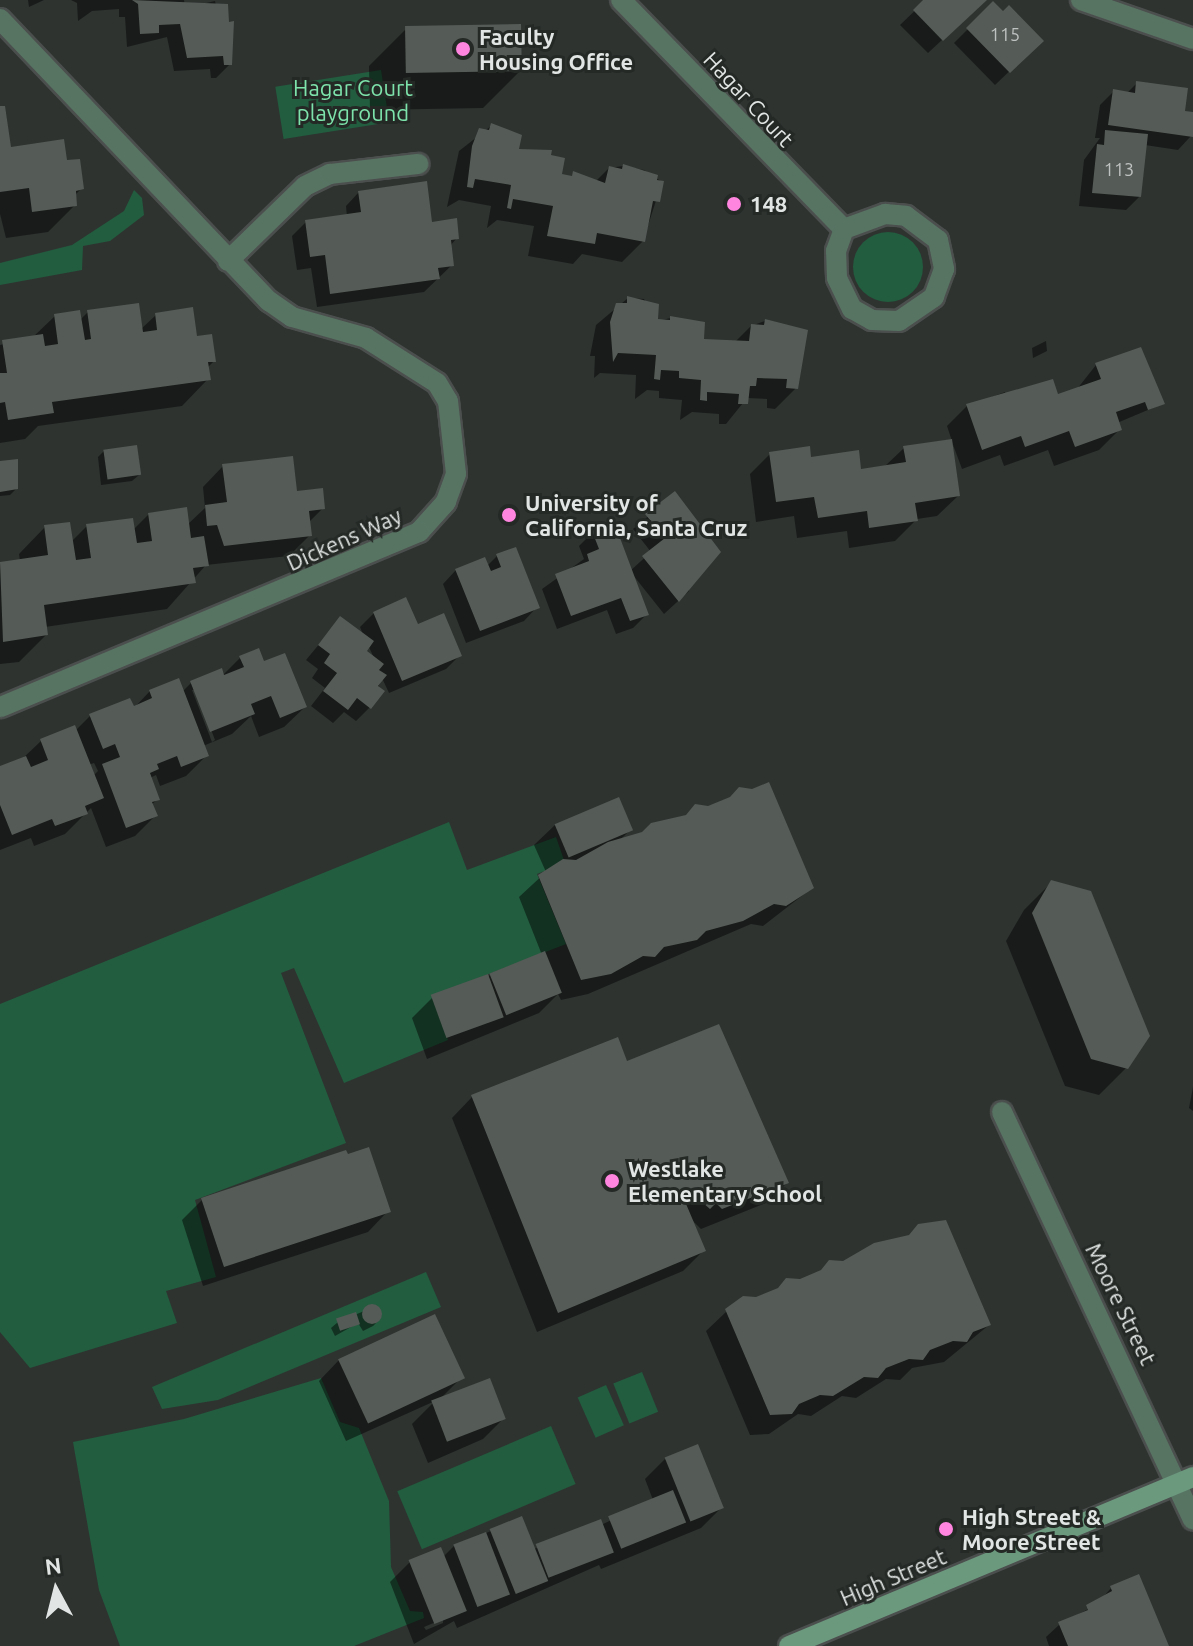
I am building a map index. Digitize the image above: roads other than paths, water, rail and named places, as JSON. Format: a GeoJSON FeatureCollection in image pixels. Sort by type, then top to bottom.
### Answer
{"type":"FeatureCollection","features":[{"type":"Feature","properties":{"kind":"main road","name":"High Street"},"geometry":{"type":"LineString","coordinates":[[789,1646],[1186,1481]]}},
{"type":"Feature","properties":{"kind":"street","name":"Hagar Court"},"geometry":{"type":"LineString","coordinates":[[621,0],[844,229]]}},
{"type":"Feature","properties":{"kind":"street"},"geometry":{"type":"LineString","coordinates":[[1081,0],[1193,39]]}},
{"type":"Feature","properties":{"kind":"street","name":"Dickens Way"},"geometry":{"type":"LineString","coordinates":[[0,19],[228,261],[292,317],[366,338],[437,383],[448,401],[456,474],[446,502],[419,532],[0,707]]}},
{"type":"Feature","properties":{"kind":"street"},"geometry":{"type":"LineString","coordinates":[[228,261],[305,186],[330,174],[418,164]]}},
{"type":"Feature","properties":{"kind":"street"},"geometry":{"type":"LineString","coordinates":[[885,214],[906,216],[924,226],[938,240],[944,269],[934,297],[899,321],[872,320],[852,309],[837,278],[836,251],[844,229],[885,214]]}},
{"type":"Feature","properties":{"kind":"street","name":"Moore Street"},"geometry":{"type":"LineString","coordinates":[[1002,1112],[1186,1481],[1193,1519]]}},
{"type":"Feature","properties":{"kind":"place","name":"Faculty Housing Office"},"geometry":{"type":"Point","coordinates":[463,49]}},
{"type":"Feature","properties":{"kind":"place","name":"148"},"geometry":{"type":"Point","coordinates":[734,204]}},
{"type":"Feature","properties":{"kind":"place","name":"University of California, Santa Cruz"},"geometry":{"type":"Point","coordinates":[509,515]}},
{"type":"Feature","properties":{"kind":"place","name":"Westlake Elementary School"},"geometry":{"type":"Point","coordinates":[612,1181]}},
{"type":"Feature","properties":{"kind":"place","name":"High Street & Moore Street"},"geometry":{"type":"Point","coordinates":[946,1529]}},
{"type":"Feature","properties":{"kind":"park label","name":"Hagar Court playground"},"geometry":{"type":"Point","coordinates":[353,100]}}]}
